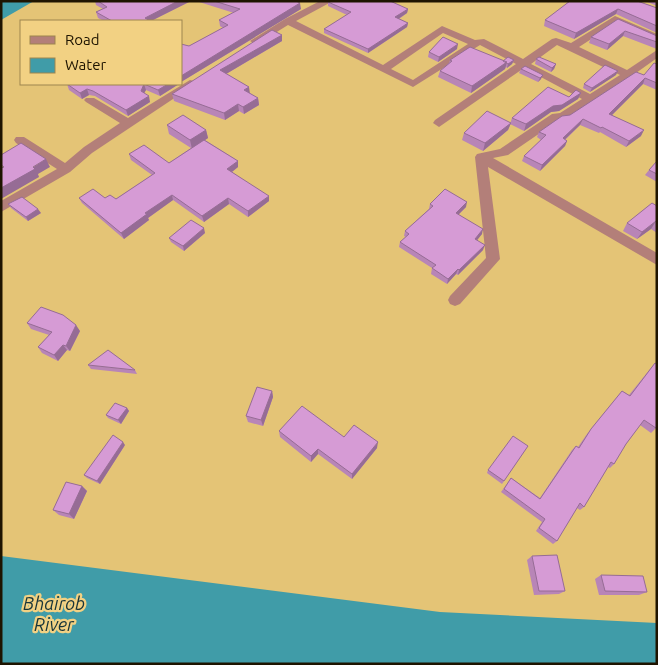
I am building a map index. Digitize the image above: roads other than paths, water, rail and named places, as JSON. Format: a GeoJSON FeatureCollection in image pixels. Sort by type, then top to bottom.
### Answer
{"type":"FeatureCollection","features":[{"type":"Feature","properties":{"kind":"street"},"geometry":{"type":"LineString","coordinates":[[246,47],[288,21],[328,1]]}},
{"type":"Feature","properties":{"kind":"street"},"geometry":{"type":"LineString","coordinates":[[572,47],[615,19],[657,38]]}},
{"type":"Feature","properties":{"kind":"street"},"geometry":{"type":"LineString","coordinates":[[288,21],[413,84],[480,41],[590,99]]}},
{"type":"Feature","properties":{"kind":"street"},"geometry":{"type":"LineString","coordinates":[[383,69],[442,29],[476,44]]}},
{"type":"Feature","properties":{"kind":"street"},"geometry":{"type":"LineString","coordinates":[[439,123],[556,41],[627,74]]}},
{"type":"Feature","properties":{"kind":"street"},"geometry":{"type":"LineString","coordinates":[[481,158],[504,152],[556,117],[563,116],[590,99],[657,53]]}},
{"type":"Feature","properties":{"kind":"street"},"geometry":{"type":"LineString","coordinates":[[1,208],[66,170],[88,150],[197,78]]}},
{"type":"Feature","properties":{"kind":"street"},"geometry":{"type":"LineString","coordinates":[[90,100],[128,123]]}},
{"type":"Feature","properties":{"kind":"street"},"geometry":{"type":"LineString","coordinates":[[20,140],[66,170]]}},
{"type":"Feature","properties":{"kind":"street"},"geometry":{"type":"LineString","coordinates":[[481,158],[657,260]]}},
{"type":"Feature","properties":{"kind":"street"},"geometry":{"type":"LineString","coordinates":[[455,300],[492,259],[481,158]]}},
{"type":"Feature","properties":{"kind":"water"},"geometry":{"type":"Polygon","coordinates":[[[1,1],[34,1],[1,20],[1,1]]]}},
{"type":"Feature","properties":{"kind":"water","name":"Bhairob River"},"geometry":{"type":"Polygon","coordinates":[[[1,556],[440,612],[657,623],[657,664],[1,664],[1,556]]]}}]}
